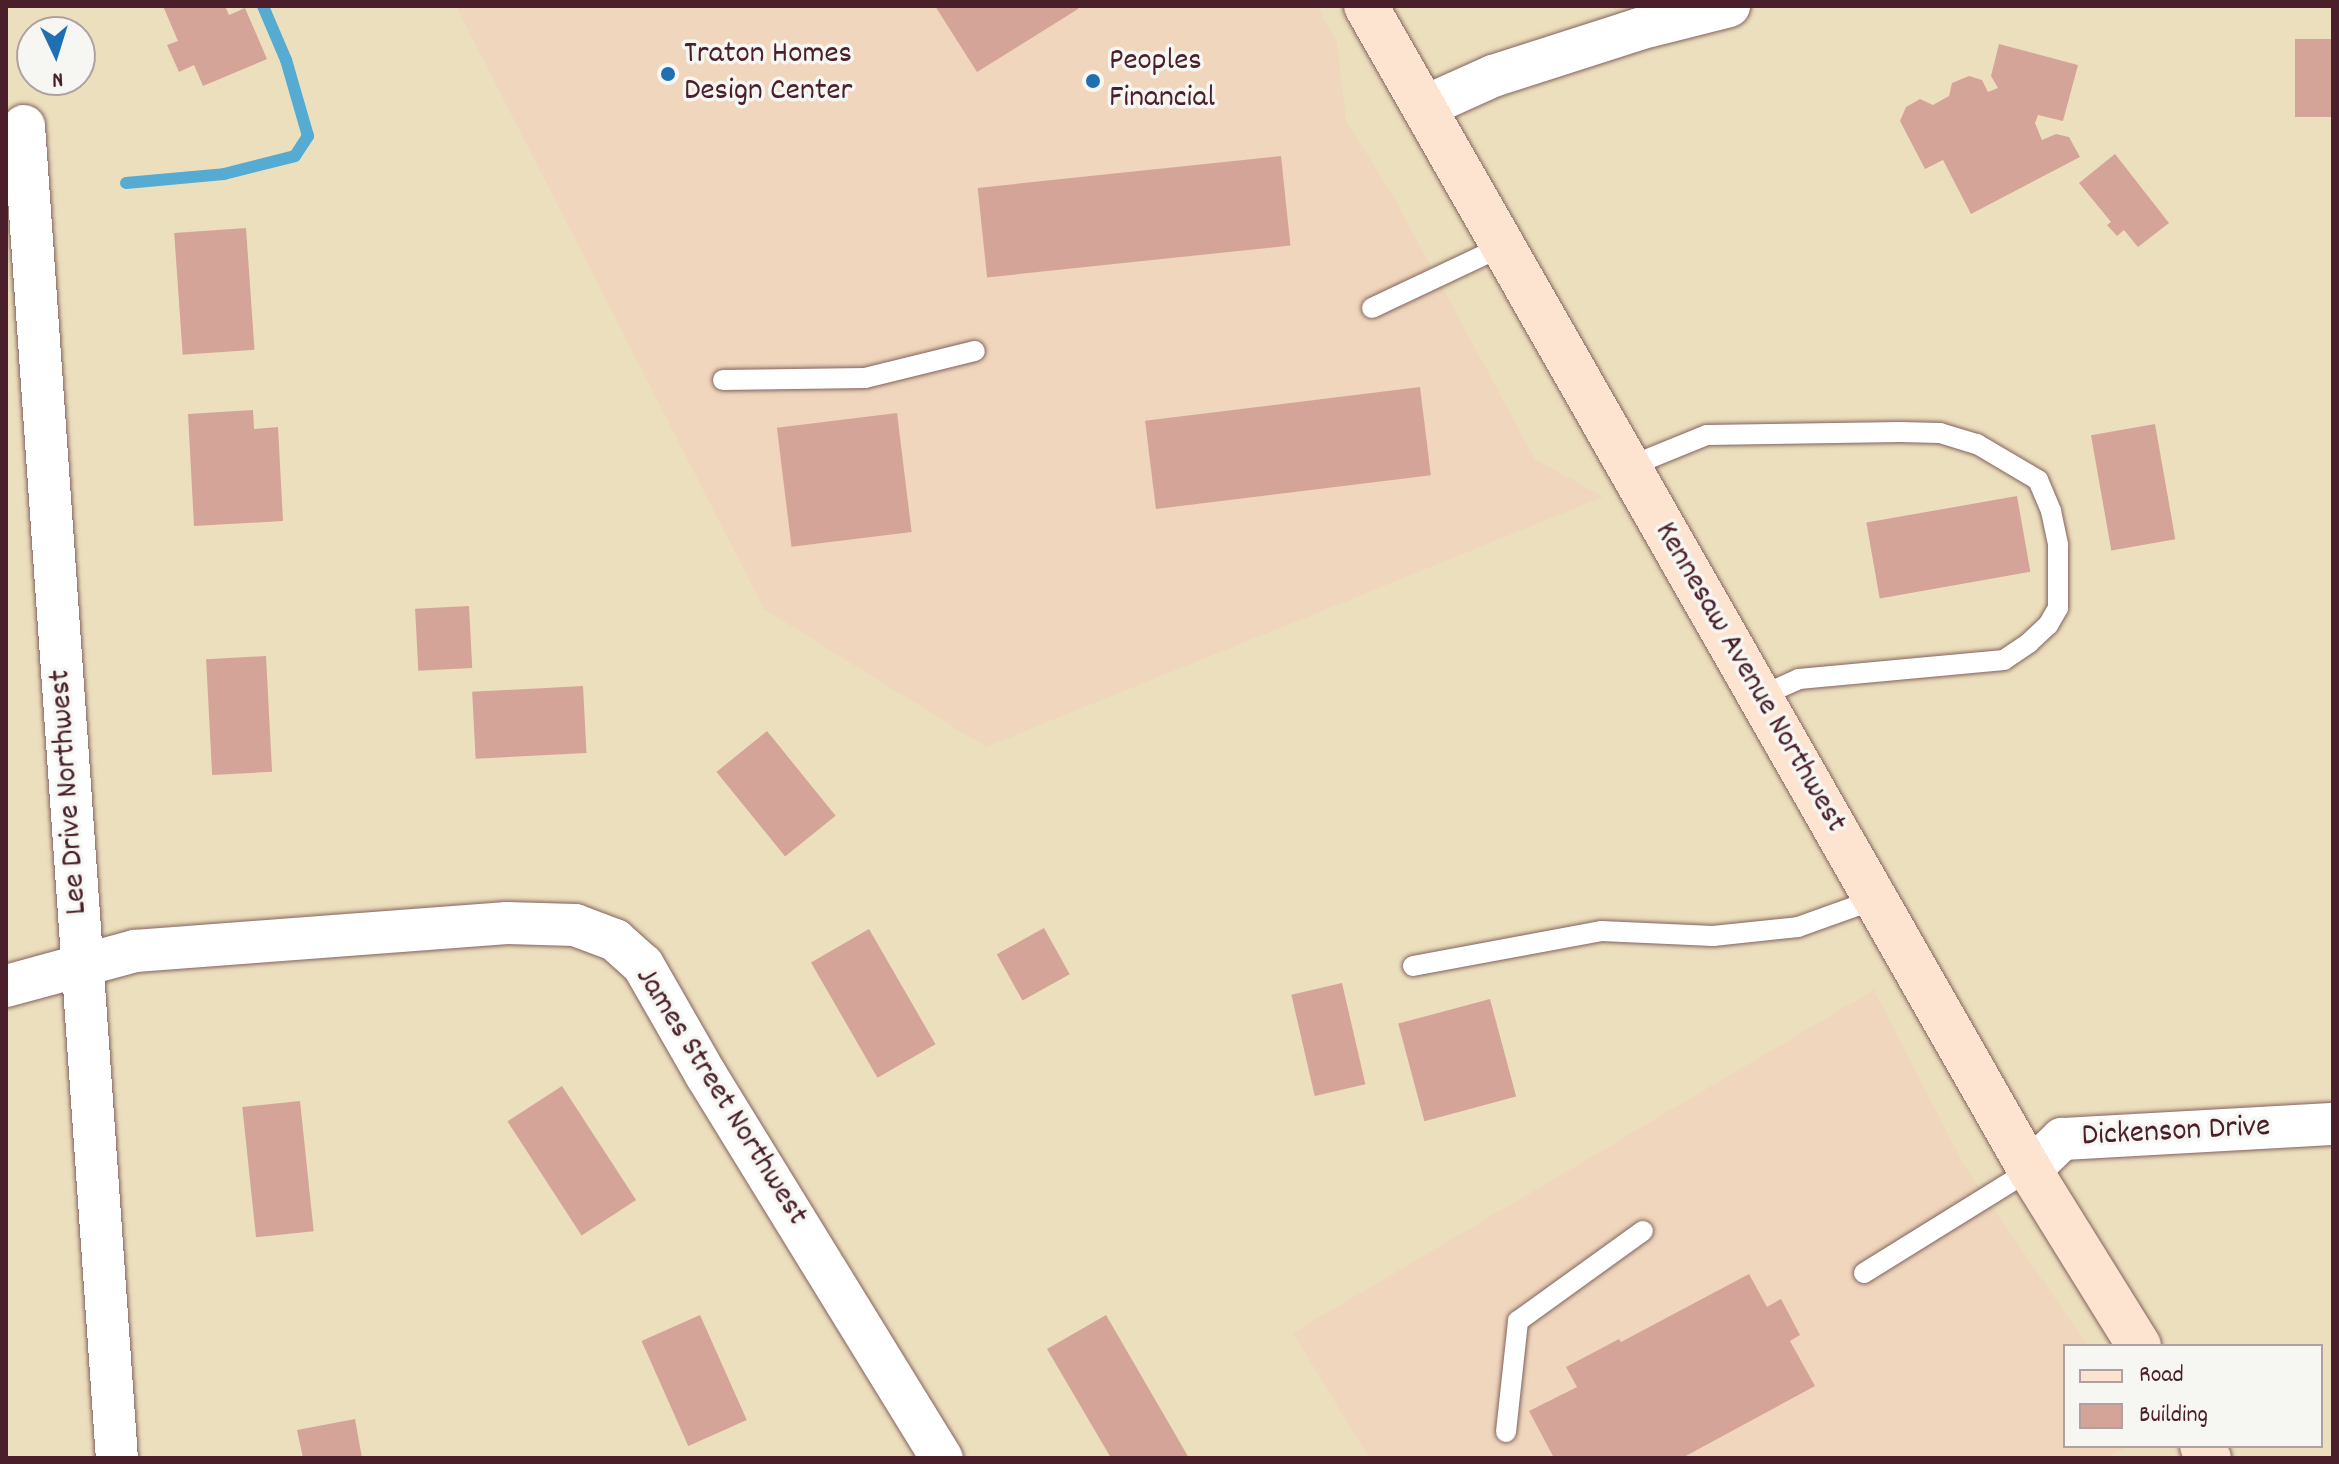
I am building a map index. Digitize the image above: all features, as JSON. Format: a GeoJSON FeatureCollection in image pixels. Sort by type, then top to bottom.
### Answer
{"type":"FeatureCollection","features":[{"type":"Feature","properties":{"kind":"street","name":"Kennesaw Avenue Northwest"},"geometry":{"type":"LineString","coordinates":[[1366,6],[2030,1170],[2138,1344]]}},
{"type":"Feature","properties":{"kind":"street"},"geometry":{"type":"LineString","coordinates":[[1424,107],[1493,76],[1639,29],[1729,6]]}},
{"type":"Feature","properties":{"kind":"street","name":"Lee Drive Northwest"},"geometry":{"type":"LineString","coordinates":[[24,126],[117,1458]]}},
{"type":"Feature","properties":{"kind":"street","name":"James Street Northwest"},"geometry":{"type":"LineString","coordinates":[[6,986],[135,951],[507,923],[575,925],[615,940],[643,965],[706,1075],[942,1458]]}},
{"type":"Feature","properties":{"kind":"street","name":"Dickenson Drive"},"geometry":{"type":"LineString","coordinates":[[2030,1170],[2062,1139],[2333,1124]]}},
{"type":"Feature","properties":{"kind":"lane"},"geometry":{"type":"LineString","coordinates":[[1372,308],[1503,246]]}},
{"type":"Feature","properties":{"kind":"lane"},"geometry":{"type":"LineString","coordinates":[[723,380],[865,378],[975,351]]}},
{"type":"Feature","properties":{"kind":"lane"},"geometry":{"type":"LineString","coordinates":[[1628,467],[1707,435],[1940,433],[1977,444],[2038,480],[2051,511],[2058,545],[2058,608],[2048,625],[2029,643],[2004,660],[1799,679],[1761,696]]}},
{"type":"Feature","properties":{"kind":"lane"},"geometry":{"type":"LineString","coordinates":[[1413,966],[1601,931],[1713,936],[1798,927],[1876,899]]}},
{"type":"Feature","properties":{"kind":"lane"},"geometry":{"type":"LineString","coordinates":[[1864,1273],[2030,1170]]}},
{"type":"Feature","properties":{"kind":"lane"},"geometry":{"type":"LineString","coordinates":[[1506,1432],[1518,1321],[1643,1231]]}},
{"type":"Feature","properties":{"kind":"shaded area"},"geometry":{"type":"Polygon","coordinates":[[[456,6],[1317,6],[1337,42],[1346,121],[1392,194],[1535,459],[1603,497],[986,747],[764,609],[456,6]]]}},
{"type":"Feature","properties":{"kind":"shaded area"},"geometry":{"type":"Polygon","coordinates":[[[1874,990],[1965,1167],[2087,1344],[2063,1344],[2063,1448],[2124,1448],[2106,1458],[1369,1458],[1293,1333],[1874,990]]]}},
{"type":"Feature","properties":{"kind":"building"},"geometry":{"type":"Polygon","coordinates":[[[163,6],[225,6],[229,15],[245,8],[267,59],[203,86],[194,65],[179,72],[167,45],[178,41],[163,6]]]}},
{"type":"Feature","properties":{"kind":"building"},"geometry":{"type":"Polygon","coordinates":[[[935,6],[1077,6],[1078,9],[977,72],[935,6]]]}},
{"type":"Feature","properties":{"kind":"building"},"geometry":{"type":"Polygon","coordinates":[[[2295,39],[2333,39],[2333,117],[2295,117],[2295,39]]]}},
{"type":"Feature","properties":{"kind":"building"},"geometry":{"type":"Polygon","coordinates":[[[1999,44],[2078,65],[2063,121],[2038,115],[2035,123],[2042,140],[2056,134],[2069,137],[2080,157],[1971,214],[1943,160],[1925,169],[1900,121],[1906,107],[1920,99],[1933,105],[1949,96],[1952,83],[1969,76],[1982,80],[1988,92],[1998,88],[1991,76],[1999,44]]]}},
{"type":"Feature","properties":{"kind":"building"},"geometry":{"type":"Polygon","coordinates":[[[2115,154],[2169,223],[2138,247],[2124,230],[2117,236],[2107,225],[2111,222],[2079,183],[2115,154]]]}},
{"type":"Feature","properties":{"kind":"building"},"geometry":{"type":"Polygon","coordinates":[[[1281,156],[1290,246],[987,277],[978,188],[1281,156]]]}},
{"type":"Feature","properties":{"kind":"building"},"geometry":{"type":"Polygon","coordinates":[[[246,228],[255,350],[183,355],[174,233],[246,228]]]}},
{"type":"Feature","properties":{"kind":"building"},"geometry":{"type":"Polygon","coordinates":[[[1420,387],[1431,475],[1156,509],[1145,421],[1420,387]]]}},
{"type":"Feature","properties":{"kind":"building"},"geometry":{"type":"Polygon","coordinates":[[[253,410],[254,429],[278,427],[283,521],[194,526],[188,414],[253,410]]]}},
{"type":"Feature","properties":{"kind":"building"},"geometry":{"type":"Polygon","coordinates":[[[897,413],[912,532],[792,547],[777,428],[897,413]]]}},
{"type":"Feature","properties":{"kind":"building"},"geometry":{"type":"Polygon","coordinates":[[[2155,424],[2175,539],[2111,551],[2091,435],[2155,424]]]}},
{"type":"Feature","properties":{"kind":"building"},"geometry":{"type":"Polygon","coordinates":[[[2017,496],[2030,572],[1880,598],[1866,523],[2017,496]]]}},
{"type":"Feature","properties":{"kind":"building"},"geometry":{"type":"Polygon","coordinates":[[[469,606],[472,668],[418,671],[415,609],[469,606]]]}},
{"type":"Feature","properties":{"kind":"building"},"geometry":{"type":"Polygon","coordinates":[[[266,656],[272,772],[212,775],[206,659],[266,656]]]}},
{"type":"Feature","properties":{"kind":"building"},"geometry":{"type":"Polygon","coordinates":[[[583,686],[587,753],[476,759],[472,692],[583,686]]]}},
{"type":"Feature","properties":{"kind":"building"},"geometry":{"type":"Polygon","coordinates":[[[767,731],[836,816],[785,857],[716,772],[767,731]]]}},
{"type":"Feature","properties":{"kind":"building"},"geometry":{"type":"Polygon","coordinates":[[[1044,928],[1070,974],[1022,1001],[997,954],[1044,928]]]}},
{"type":"Feature","properties":{"kind":"building"},"geometry":{"type":"Polygon","coordinates":[[[869,929],[936,1044],[877,1078],[811,962],[869,929]]]}},
{"type":"Feature","properties":{"kind":"building"},"geometry":{"type":"Polygon","coordinates":[[[1342,983],[1365,1084],[1315,1096],[1291,995],[1342,983]]]}},
{"type":"Feature","properties":{"kind":"building"},"geometry":{"type":"Polygon","coordinates":[[[1490,999],[1516,1097],[1424,1121],[1398,1024],[1490,999]]]}},
{"type":"Feature","properties":{"kind":"building"},"geometry":{"type":"Polygon","coordinates":[[[562,1086],[636,1200],[582,1235],[507,1121],[562,1086]]]}},
{"type":"Feature","properties":{"kind":"building"},"geometry":{"type":"Polygon","coordinates":[[[300,1101],[314,1231],[256,1237],[242,1107],[300,1101]]]}},
{"type":"Feature","properties":{"kind":"building"},"geometry":{"type":"Polygon","coordinates":[[[1749,1274],[1767,1307],[1781,1299],[1800,1335],[1790,1341],[1815,1386],[1682,1458],[1554,1458],[1529,1411],[1577,1387],[1566,1367],[1619,1339],[1621,1342],[1749,1274]]]}},
{"type":"Feature","properties":{"kind":"building"},"geometry":{"type":"Polygon","coordinates":[[[700,1315],[747,1420],[688,1446],[642,1341],[700,1315]]]}},
{"type":"Feature","properties":{"kind":"building"},"geometry":{"type":"Polygon","coordinates":[[[1106,1315],[1189,1458],[1111,1458],[1047,1349],[1106,1315]]]}},
{"type":"Feature","properties":{"kind":"building"},"geometry":{"type":"Polygon","coordinates":[[[355,1419],[362,1458],[303,1458],[297,1430],[355,1419]]]}},
{"type":"Feature","properties":{"kind":"waterway"},"geometry":{"type":"LineString","coordinates":[[126,183],[224,174],[295,156],[308,136],[286,60],[263,6]]}},
{"type":"Feature","properties":{"kind":"place","name":"Traton Homes Design Center"},"geometry":{"type":"Point","coordinates":[668,74]}},
{"type":"Feature","properties":{"kind":"place","name":"Peoples Financial"},"geometry":{"type":"Point","coordinates":[1093,81]}}]}
